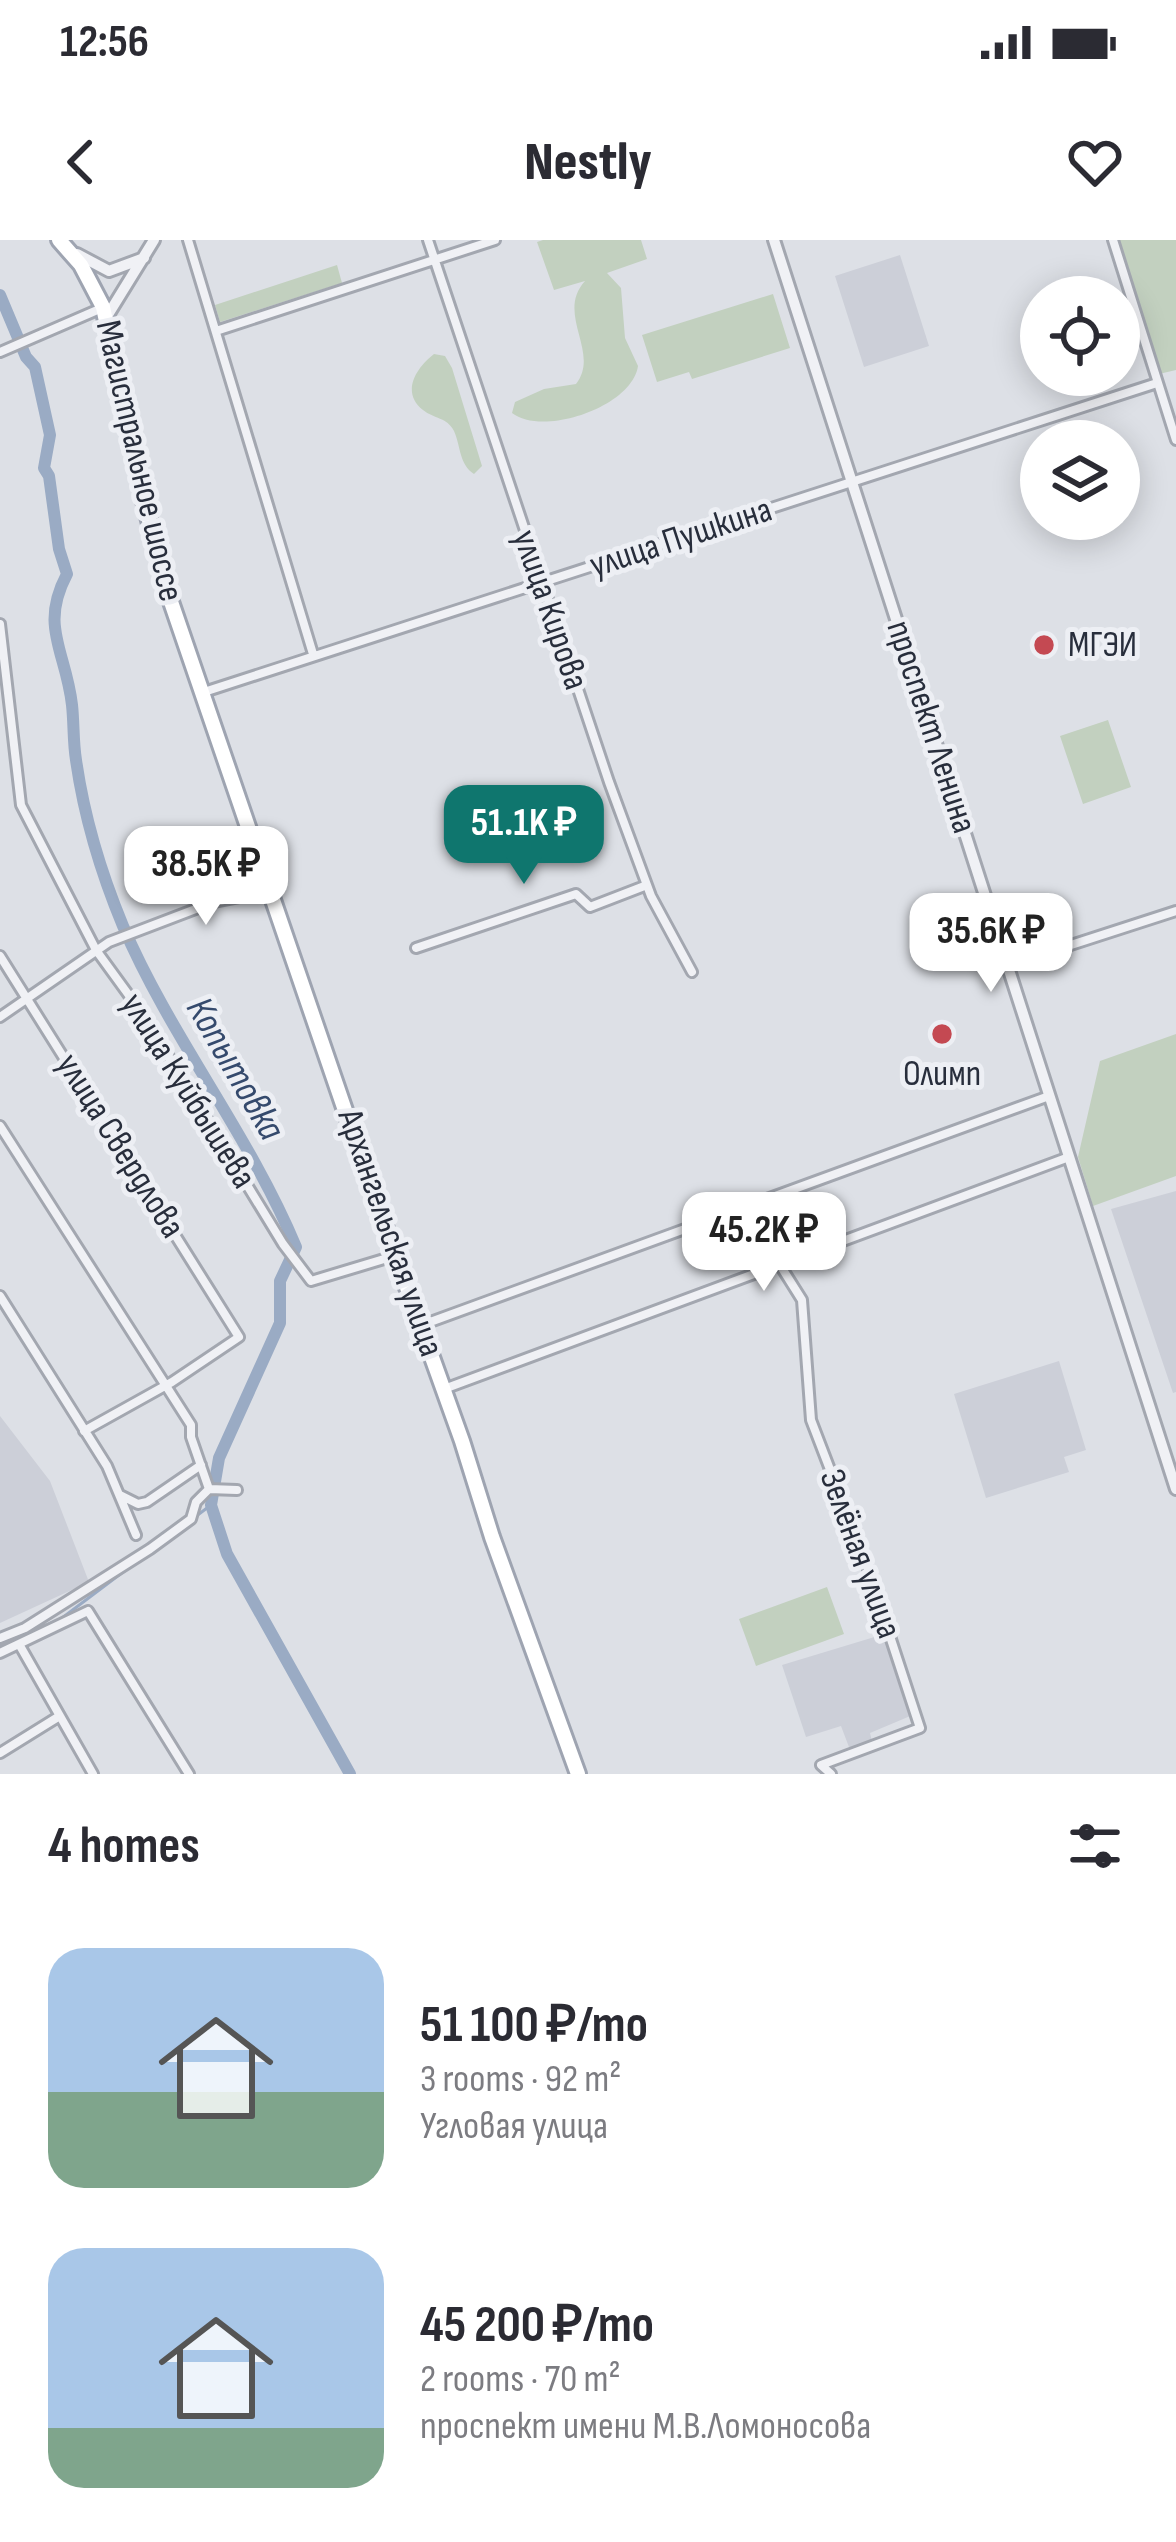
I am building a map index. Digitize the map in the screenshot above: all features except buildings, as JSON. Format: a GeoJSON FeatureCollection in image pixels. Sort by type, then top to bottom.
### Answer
{"type":"FeatureCollection","features":[{"type":"Feature","properties":{"kind":"main road","name":"Магистральное шоссе"},"geometry":{"type":"LineString","coordinates":[[61,242],[81,265],[104,312],[158,558],[204,692]]}},
{"type":"Feature","properties":{"kind":"main road","name":"Архангельская улица"},"geometry":{"type":"LineString","coordinates":[[204,692],[491,1537],[578,1774]]}},
{"type":"Feature","properties":{"kind":"street"},"geometry":{"type":"LineString","coordinates":[[2,351],[104,312],[154,240]]}},
{"type":"Feature","properties":{"kind":"street"},"geometry":{"type":"LineString","coordinates":[[188,240],[313,654]]}},
{"type":"Feature","properties":{"kind":"street","name":"улица Кирова"},"geometry":{"type":"LineString","coordinates":[[428,240],[540,583],[647,885],[692,972]]}},
{"type":"Feature","properties":{"kind":"street"},"geometry":{"type":"LineString","coordinates":[[216,331],[494,240]]}},
{"type":"Feature","properties":{"kind":"street","name":"проспект Ленина"},"geometry":{"type":"LineString","coordinates":[[773,240],[1176,1489]]}},
{"type":"Feature","properties":{"kind":"street"},"geometry":{"type":"LineString","coordinates":[[1113,240],[1176,440]]}},
{"type":"Feature","properties":{"kind":"street"},"geometry":{"type":"LineString","coordinates":[[61,242],[95,267],[109,271],[145,258]]}},
{"type":"Feature","properties":{"kind":"street","name":"улица Пушкина"},"geometry":{"type":"LineString","coordinates":[[204,692],[1157,383]]}},
{"type":"Feature","properties":{"kind":"street","name":"улица Куйбышева"},"geometry":{"type":"LineString","coordinates":[[0,623],[21,805],[97,950],[144,1016],[283,1244],[311,1281],[396,1256]]}},
{"type":"Feature","properties":{"kind":"street"},"geometry":{"type":"LineString","coordinates":[[416,948],[576,894],[590,907],[647,885]]}},
{"type":"Feature","properties":{"kind":"street"},"geometry":{"type":"LineString","coordinates":[[0,1017],[121,937],[214,902],[270,891]]}},
{"type":"Feature","properties":{"kind":"street"},"geometry":{"type":"LineString","coordinates":[[1006,966],[1176,911]]}},
{"type":"Feature","properties":{"kind":"street","name":"улица Свердлова"},"geometry":{"type":"LineString","coordinates":[[0,956],[239,1336],[164,1386]]}},
{"type":"Feature","properties":{"kind":"street"},"geometry":{"type":"LineString","coordinates":[[422,1325],[1049,1096]]}},
{"type":"Feature","properties":{"kind":"street"},"geometry":{"type":"LineString","coordinates":[[0,1126],[191,1425],[209,1489]]}},
{"type":"Feature","properties":{"kind":"street"},"geometry":{"type":"LineString","coordinates":[[444,1389],[1069,1157]]}},
{"type":"Feature","properties":{"kind":"street","name":"Зелёная улица"},"geometry":{"type":"LineString","coordinates":[[780,1265],[802,1300],[812,1420],[920,1728],[821,1765],[831,1774]]}},
{"type":"Feature","properties":{"kind":"street"},"geometry":{"type":"LineString","coordinates":[[0,1296],[106,1466],[136,1535]]}},
{"type":"Feature","properties":{"kind":"street"},"geometry":{"type":"LineString","coordinates":[[84,1431],[164,1386]]}},
{"type":"Feature","properties":{"kind":"street"},"geometry":{"type":"LineString","coordinates":[[119,1495],[138,1504],[147,1502],[202,1467]]}},
{"type":"Feature","properties":{"kind":"street"},"geometry":{"type":"LineString","coordinates":[[0,1638],[25,1628],[150,1549],[191,1519],[196,1502],[209,1489],[237,1490]]}},
{"type":"Feature","properties":{"kind":"street"},"geometry":{"type":"LineString","coordinates":[[0,1653],[88,1611],[189,1774]]}},
{"type":"Feature","properties":{"kind":"street"},"geometry":{"type":"LineString","coordinates":[[19,1644],[93,1774]]}},
{"type":"Feature","properties":{"kind":"street"},"geometry":{"type":"LineString","coordinates":[[0,1753],[58,1717]]}},
{"type":"Feature","properties":{"kind":"shaded area"},"geometry":{"type":"Polygon","coordinates":[[[900,255],[929,346],[864,367],[835,276],[900,255]]]}},
{"type":"Feature","properties":{"kind":"shaded area"},"geometry":{"type":"Polygon","coordinates":[[[1176,1191],[1176,1392],[1173,1393],[1111,1209],[1176,1191]]]}},
{"type":"Feature","properties":{"kind":"shaded area"},"geometry":{"type":"Polygon","coordinates":[[[1059,1361],[1086,1450],[1064,1457],[1069,1472],[986,1498],[954,1394],[1059,1361]]]}},
{"type":"Feature","properties":{"kind":"shaded area"},"geometry":{"type":"Polygon","coordinates":[[[0,1416],[50,1481],[89,1582],[0,1623],[0,1416]]]}},
{"type":"Feature","properties":{"kind":"shaded area"},"geometry":{"type":"Polygon","coordinates":[[[891,1632],[915,1714],[870,1733],[873,1746],[852,1755],[841,1726],[806,1737],[782,1665],[891,1632]]]}},
{"type":"Feature","properties":{"kind":"green space"},"geometry":{"type":"Polygon","coordinates":[[[641,240],[647,259],[607,273],[621,288],[625,338],[638,366],[632,381],[604,405],[544,422],[512,413],[515,402],[544,389],[576,384],[584,359],[574,307],[585,281],[554,290],[537,242],[641,240]]]}},
{"type":"Feature","properties":{"kind":"green space"},"geometry":{"type":"Polygon","coordinates":[[[1117,240],[1176,240],[1176,370],[1159,374],[1140,313],[1140,276],[1128,276],[1117,240]]]}},
{"type":"Feature","properties":{"kind":"green space"},"geometry":{"type":"Polygon","coordinates":[[[337,265],[342,283],[220,322],[215,305],[337,265]]]}},
{"type":"Feature","properties":{"kind":"green space"},"geometry":{"type":"Polygon","coordinates":[[[773,294],[790,348],[692,379],[689,372],[657,382],[642,335],[773,294]]]}},
{"type":"Feature","properties":{"kind":"green space"},"geometry":{"type":"Polygon","coordinates":[[[434,354],[445,356],[452,368],[482,466],[474,474],[463,460],[451,426],[423,410],[413,395],[417,373],[434,354]]]}},
{"type":"Feature","properties":{"kind":"green space"},"geometry":{"type":"Polygon","coordinates":[[[1108,720],[1131,787],[1083,804],[1060,736],[1108,720]]]}},
{"type":"Feature","properties":{"kind":"green space"},"geometry":{"type":"Polygon","coordinates":[[[1176,1034],[1176,1176],[1093,1206],[1078,1157],[1100,1061],[1176,1034]]]}},
{"type":"Feature","properties":{"kind":"green space"},"geometry":{"type":"Polygon","coordinates":[[[827,1587],[844,1634],[756,1666],[739,1619],[827,1587]]]}},
{"type":"Feature","properties":{"kind":"waterway","name":"Копытовка"},"geometry":{"type":"LineString","coordinates":[[0,295],[26,357],[35,367],[50,435],[44,468],[67,574],[55,609],[55,625],[72,705],[79,781],[101,865],[142,967],[256,1165],[296,1247],[280,1281],[280,1323],[219,1458],[211,1505],[227,1554],[350,1774]]}},
{"type":"Feature","properties":{"kind":"waterway"},"geometry":{"type":"LineString","coordinates":[[195,1517],[211,1505]]}},
{"type":"Feature","properties":{"kind":"waterway"},"geometry":{"type":"LineString","coordinates":[[0,1647],[62,1618],[135,1563]]}},
{"type":"Feature","properties":{"kind":"place","name":"МГЭИ"},"geometry":{"type":"Point","coordinates":[1044,645]}},
{"type":"Feature","properties":{"kind":"place","name":"Олимп"},"geometry":{"type":"Point","coordinates":[942,1034]}}]}
